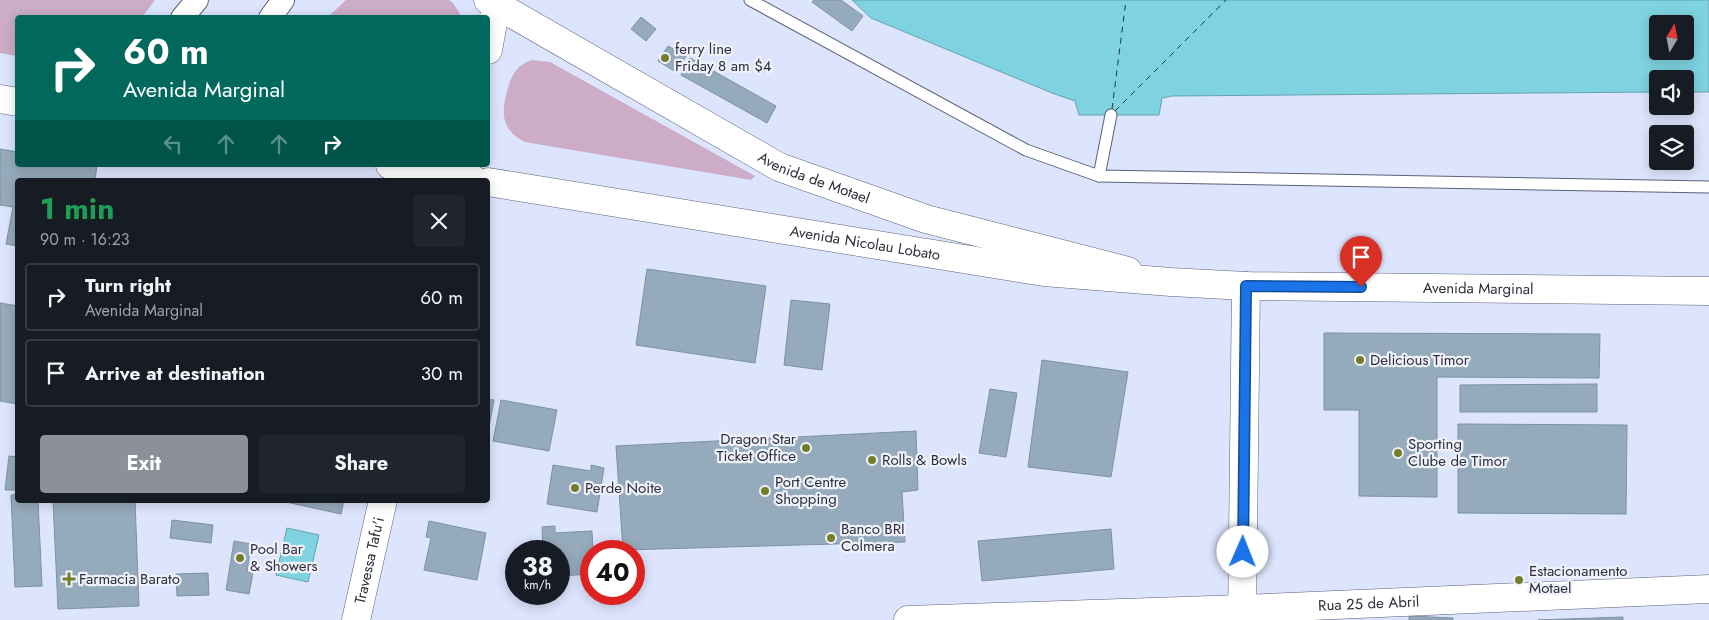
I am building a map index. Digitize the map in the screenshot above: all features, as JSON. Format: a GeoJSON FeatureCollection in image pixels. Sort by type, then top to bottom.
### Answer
{"type":"FeatureCollection","features":[{"type":"Feature","properties":{"kind":"main road"},"geometry":{"type":"LineString","coordinates":[[490,26],[492,3]]}},
{"type":"Feature","properties":{"kind":"main road","name":"Avenida de Motael"},"geometry":{"type":"LineString","coordinates":[[492,3],[779,167],[926,219],[1171,282]]}},
{"type":"Feature","properties":{"kind":"main road"},"geometry":{"type":"LineString","coordinates":[[0,99],[15,102]]}},
{"type":"Feature","properties":{"kind":"main road"},"geometry":{"type":"LineString","coordinates":[[403,167],[462,176]]}},
{"type":"Feature","properties":{"kind":"main road","name":"Avenida Nicolau Lobato"},"geometry":{"type":"LineString","coordinates":[[490,182],[1044,272],[1246,286]]}},
{"type":"Feature","properties":{"kind":"main road"},"geometry":{"type":"LineString","coordinates":[[1242,615],[1246,286]]}},
{"type":"Feature","properties":{"kind":"main road","name":"Avenida Marginal"},"geometry":{"type":"LineString","coordinates":[[1246,286],[1709,291]]}},
{"type":"Feature","properties":{"kind":"main road","name":"Travessa Tafu'i"},"geometry":{"type":"LineString","coordinates":[[356,620],[382,503]]}},
{"type":"Feature","properties":{"kind":"main road","name":"Rua 25 de Abril"},"geometry":{"type":"LineString","coordinates":[[908,620],[1242,615],[1709,588]]}},
{"type":"Feature","properties":{"kind":"street"},"geometry":{"type":"LineString","coordinates":[[184,15],[197,0]]}},
{"type":"Feature","properties":{"kind":"street"},"geometry":{"type":"LineString","coordinates":[[272,15],[283,0]]}},
{"type":"Feature","properties":{"kind":"lane"},"geometry":{"type":"LineString","coordinates":[[750,0],[1026,150],[1099,176],[1709,187]]}},
{"type":"Feature","properties":{"kind":"lane"},"geometry":{"type":"LineString","coordinates":[[1099,176],[1111,115]]}},
{"type":"Feature","properties":{"kind":"shaded area"},"geometry":{"type":"Polygon","coordinates":[[[0,0],[155,0],[144,15],[15,15],[15,56],[0,53],[0,0]]]}},
{"type":"Feature","properties":{"kind":"shaded area"},"geometry":{"type":"Polygon","coordinates":[[[346,0],[449,0],[461,15],[330,15],[346,0]]]}},
{"type":"Feature","properties":{"kind":"shaded area"},"geometry":{"type":"Polygon","coordinates":[[[532,60],[550,62],[755,176],[751,180],[525,142],[517,137],[507,126],[504,119],[504,105],[513,74],[519,67],[532,60]]]}},
{"type":"Feature","properties":{"kind":"water"},"geometry":{"type":"Polygon","coordinates":[[[852,0],[1709,0],[1709,92],[1694,92],[1694,70],[1649,70],[1649,92],[1172,96],[1162,98],[1159,115],[1079,115],[1075,101],[871,18],[852,0]]]}},
{"type":"Feature","properties":{"kind":"water"},"geometry":{"type":"Polygon","coordinates":[[[287,528],[319,535],[308,582],[276,575],[287,528]]]}},
{"type":"Feature","properties":{"kind":"building"},"geometry":{"type":"Polygon","coordinates":[[[814,0],[841,0],[863,16],[852,31],[812,2],[814,0]]]}},
{"type":"Feature","properties":{"kind":"building"},"geometry":{"type":"Polygon","coordinates":[[[641,17],[656,29],[646,41],[631,29],[641,17]]]}},
{"type":"Feature","properties":{"kind":"building"},"geometry":{"type":"Polygon","coordinates":[[[668,46],[686,56],[676,72],[658,61],[668,46]]]}},
{"type":"Feature","properties":{"kind":"building"},"geometry":{"type":"Polygon","coordinates":[[[690,58],[776,106],[767,123],[681,75],[690,58]]]}},
{"type":"Feature","properties":{"kind":"building"},"geometry":{"type":"Polygon","coordinates":[[[0,149],[15,152],[15,167],[97,167],[95,178],[15,178],[15,246],[6,244],[13,207],[0,205],[0,149]]]}},
{"type":"Feature","properties":{"kind":"building"},"geometry":{"type":"Polygon","coordinates":[[[647,269],[766,286],[755,363],[636,345],[647,269]]]}},
{"type":"Feature","properties":{"kind":"building"},"geometry":{"type":"Polygon","coordinates":[[[791,300],[830,304],[822,370],[784,365],[791,300]]]}},
{"type":"Feature","properties":{"kind":"building"},"geometry":{"type":"Polygon","coordinates":[[[0,303],[15,306],[15,404],[0,401],[0,303]]]}},
{"type":"Feature","properties":{"kind":"building","name":"Sporting Clube de Timor"},"geometry":{"type":"Polygon","coordinates":[[[1324,333],[1600,334],[1599,378],[1437,377],[1437,497],[1359,496],[1359,410],[1324,410],[1324,333]]]}},
{"type":"Feature","properties":{"kind":"building"},"geometry":{"type":"Polygon","coordinates":[[[1042,360],[1128,372],[1111,477],[1028,467],[1042,360]]]}},
{"type":"Feature","properties":{"kind":"building"},"geometry":{"type":"Polygon","coordinates":[[[1597,384],[1597,412],[1460,412],[1460,385],[1597,384]]]}},
{"type":"Feature","properties":{"kind":"building"},"geometry":{"type":"Polygon","coordinates":[[[990,389],[1017,393],[1006,457],[979,453],[990,389]]]}},
{"type":"Feature","properties":{"kind":"building"},"geometry":{"type":"Polygon","coordinates":[[[490,399],[494,400],[490,421],[490,399]]]}},
{"type":"Feature","properties":{"kind":"building"},"geometry":{"type":"Polygon","coordinates":[[[501,400],[557,410],[549,451],[493,441],[501,400]]]}},
{"type":"Feature","properties":{"kind":"building"},"geometry":{"type":"Polygon","coordinates":[[[1458,424],[1627,425],[1626,514],[1458,513],[1458,424]]]}},
{"type":"Feature","properties":{"kind":"building","name":"Port Centre Shopping"},"geometry":{"type":"Polygon","coordinates":[[[916,431],[918,490],[902,492],[905,542],[645,549],[645,540],[622,540],[616,446],[916,431]]]}},
{"type":"Feature","properties":{"kind":"building"},"geometry":{"type":"Polygon","coordinates":[[[9,456],[15,457],[15,490],[5,490],[9,456]]]}},
{"type":"Feature","properties":{"kind":"building","name":"Perde Noite"},"geometry":{"type":"Polygon","coordinates":[[[553,465],[591,471],[591,465],[604,468],[597,512],[547,504],[553,465]]]}},
{"type":"Feature","properties":{"kind":"building"},"geometry":{"type":"Polygon","coordinates":[[[15,494],[15,503],[38,503],[42,586],[15,587],[11,495],[15,494]]]}},
{"type":"Feature","properties":{"kind":"building"},"geometry":{"type":"Polygon","coordinates":[[[53,503],[135,503],[139,606],[58,609],[53,503]]]}},
{"type":"Feature","properties":{"kind":"building"},"geometry":{"type":"Polygon","coordinates":[[[291,503],[343,503],[341,514],[291,503]]]}},
{"type":"Feature","properties":{"kind":"building"},"geometry":{"type":"Polygon","coordinates":[[[172,520],[213,525],[211,543],[170,538],[172,520]]]}},
{"type":"Feature","properties":{"kind":"building"},"geometry":{"type":"Polygon","coordinates":[[[429,521],[486,533],[477,580],[424,570],[431,538],[426,537],[429,521]]]}},
{"type":"Feature","properties":{"kind":"building"},"geometry":{"type":"Polygon","coordinates":[[[555,526],[555,533],[592,531],[592,540],[580,540],[580,575],[570,575],[570,540],[543,540],[542,527],[555,526]]]}},
{"type":"Feature","properties":{"kind":"building"},"geometry":{"type":"Polygon","coordinates":[[[1111,529],[1114,569],[982,581],[978,541],[1111,529]]]}},
{"type":"Feature","properties":{"kind":"building","name":"Pool Bar & Showers"},"geometry":{"type":"Polygon","coordinates":[[[234,541],[251,544],[247,572],[253,573],[249,594],[226,590],[234,541]]]}},
{"type":"Feature","properties":{"kind":"building"},"geometry":{"type":"Polygon","coordinates":[[[208,573],[209,595],[177,596],[176,574],[208,573]]]}},
{"type":"Feature","properties":{"kind":"building"},"geometry":{"type":"Polygon","coordinates":[[[1409,616],[1453,618],[1453,620],[1409,620],[1409,616]]]}},
{"type":"Feature","properties":{"kind":"building"},"geometry":{"type":"Polygon","coordinates":[[[1623,617],[1623,620],[1538,620],[1623,617]]]}},
{"type":"Feature","properties":{"kind":"ferry route"},"geometry":{"type":"LineString","coordinates":[[1112,109],[1126,0]]}},
{"type":"Feature","properties":{"kind":"ferry route"},"geometry":{"type":"LineString","coordinates":[[1115,111],[1226,0]]}},
{"type":"Feature","properties":{"kind":"place","name":"ferry line Friday 8 am $4"},"geometry":{"type":"Point","coordinates":[665,58]}},
{"type":"Feature","properties":{"kind":"place","name":"Delicious Timor"},"geometry":{"type":"Point","coordinates":[1360,360]}},
{"type":"Feature","properties":{"kind":"place","name":"Dragon Star Ticket Office"},"geometry":{"type":"Point","coordinates":[806,448]}},
{"type":"Feature","properties":{"kind":"place","name":"Sporting Clube de Timor"},"geometry":{"type":"Point","coordinates":[1398,453]}},
{"type":"Feature","properties":{"kind":"place","name":"Rolls & Bowls"},"geometry":{"type":"Point","coordinates":[872,460]}},
{"type":"Feature","properties":{"kind":"place","name":"Perde Noite"},"geometry":{"type":"Point","coordinates":[575,488]}},
{"type":"Feature","properties":{"kind":"place","name":"Port Centre Shopping"},"geometry":{"type":"Point","coordinates":[765,491]}},
{"type":"Feature","properties":{"kind":"place","name":"Banco BRI Colmera"},"geometry":{"type":"Point","coordinates":[831,538]}},
{"type":"Feature","properties":{"kind":"place","name":"Pool Bar & Showers"},"geometry":{"type":"Point","coordinates":[240,558]}},
{"type":"Feature","properties":{"kind":"place","name":"Farmacia Barato"},"geometry":{"type":"Point","coordinates":[69,579]}},
{"type":"Feature","properties":{"kind":"place","name":"Estacionamento Motael"},"geometry":{"type":"Point","coordinates":[1519,580]}},
{"type":"Feature","properties":{"kind":"route"},"geometry":{"type":"LineString","coordinates":[[1243,552],[1246,286],[1361,287]]}}]}
